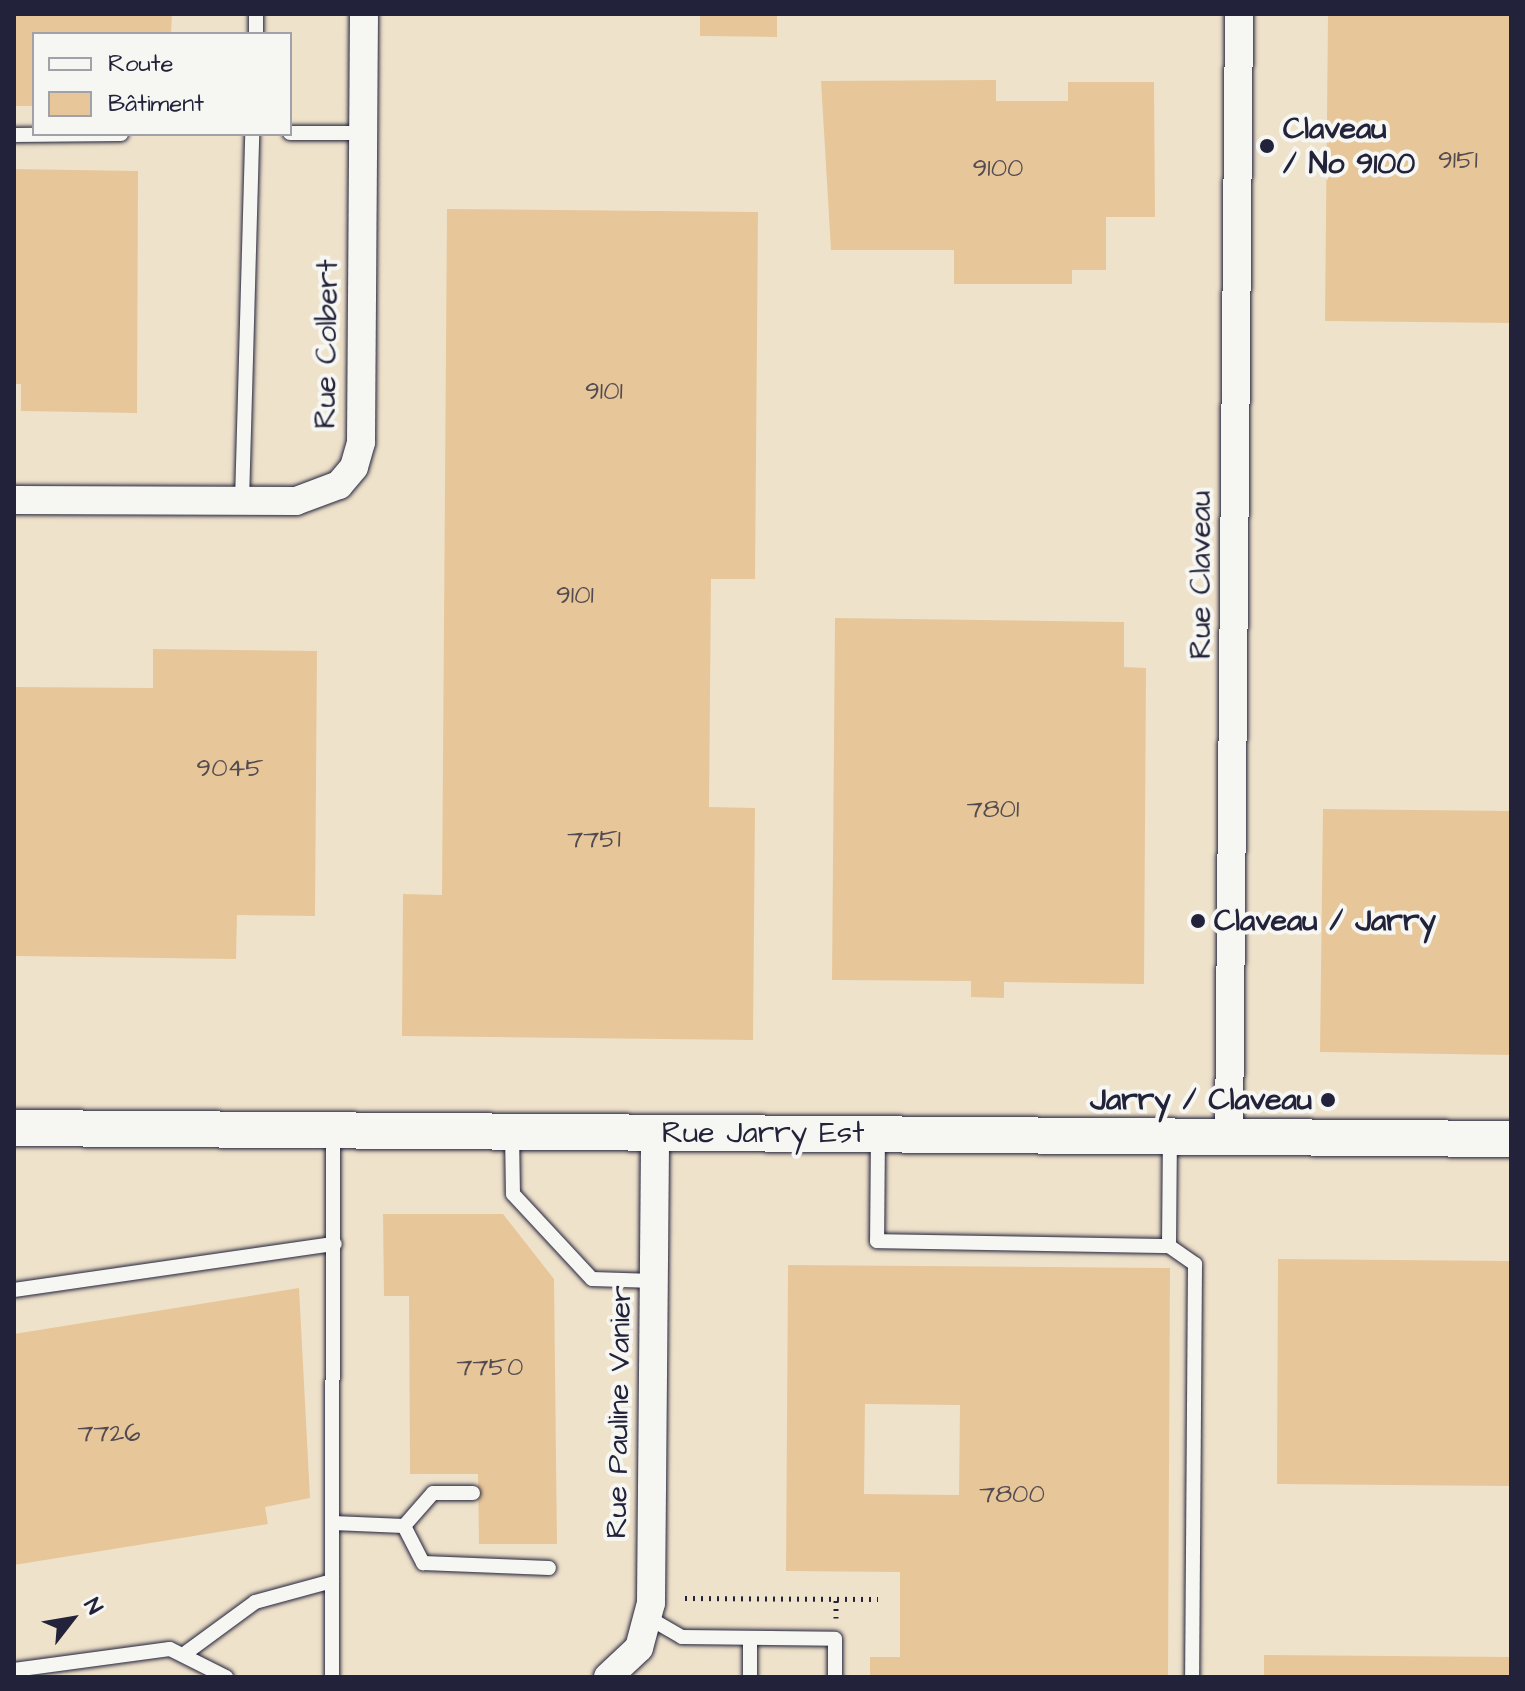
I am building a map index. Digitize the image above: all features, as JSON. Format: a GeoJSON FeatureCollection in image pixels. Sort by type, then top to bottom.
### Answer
{"type":"FeatureCollection","features":[{"type":"Feature","properties":{"kind":"street","name":"Rue Colbert"},"geometry":{"type":"LineString","coordinates":[[14,500],[242,501],[318,496],[354,467],[361,442],[364,14]]}},
{"type":"Feature","properties":{"kind":"street","name":"Rue Claveau"},"geometry":{"type":"LineString","coordinates":[[1229,1136],[1239,14]]}},
{"type":"Feature","properties":{"kind":"street","name":"Rue Jarry Est"},"geometry":{"type":"LineString","coordinates":[[14,1128],[1511,1139]]}},
{"type":"Feature","properties":{"kind":"street","name":"Rue Pauline Vanier"},"geometry":{"type":"LineString","coordinates":[[608,1677],[639,1648],[649,1618],[655,1133]]}},
{"type":"Feature","properties":{"kind":"lane"},"geometry":{"type":"LineString","coordinates":[[292,133],[363,133]]}},
{"type":"Feature","properties":{"kind":"lane"},"geometry":{"type":"LineString","coordinates":[[242,501],[252,136]]}},
{"type":"Feature","properties":{"kind":"lane"},"geometry":{"type":"LineString","coordinates":[[332,1677],[333,1131]]}},
{"type":"Feature","properties":{"kind":"lane"},"geometry":{"type":"LineString","coordinates":[[512,1132],[513,1194],[592,1279],[654,1281]]}},
{"type":"Feature","properties":{"kind":"lane"},"geometry":{"type":"LineString","coordinates":[[878,1134],[877,1241],[1169,1246],[1195,1264],[1192,1677]]}},
{"type":"Feature","properties":{"kind":"lane"},"geometry":{"type":"LineString","coordinates":[[1169,1246],[1170,1136]]}},
{"type":"Feature","properties":{"kind":"lane"},"geometry":{"type":"LineString","coordinates":[[14,1290],[335,1244]]}},
{"type":"Feature","properties":{"kind":"lane"},"geometry":{"type":"LineString","coordinates":[[404,1526],[433,1493],[473,1493]]}},
{"type":"Feature","properties":{"kind":"lane"},"geometry":{"type":"LineString","coordinates":[[333,1523],[404,1526]]}},
{"type":"Feature","properties":{"kind":"lane"},"geometry":{"type":"LineString","coordinates":[[404,1526],[423,1563],[549,1568]]}},
{"type":"Feature","properties":{"kind":"lane"},"geometry":{"type":"LineString","coordinates":[[187,1652],[255,1602],[332,1581]]}},
{"type":"Feature","properties":{"kind":"lane"},"geometry":{"type":"LineString","coordinates":[[649,1618],[682,1637],[835,1639],[835,1677]]}},
{"type":"Feature","properties":{"kind":"lane"},"geometry":{"type":"LineString","coordinates":[[750,1639],[750,1677]]}},
{"type":"Feature","properties":{"kind":"lane"},"geometry":{"type":"LineString","coordinates":[[14,1670],[147,1649],[187,1652],[226,1677]]}},
{"type":"Feature","properties":{"kind":"path"},"geometry":{"type":"LineString","coordinates":[[685,1598],[878,1599]]}},
{"type":"Feature","properties":{"kind":"shaded area"},"geometry":{"type":"Polygon","coordinates":[[[14,14],[1511,14],[1511,1677],[14,1677],[14,14]]]}},
{"type":"Feature","properties":{"kind":"building"},"geometry":{"type":"Polygon","coordinates":[[[14,14],[172,14],[171,32],[32,32],[32,106],[14,106],[14,14]]]}},
{"type":"Feature","properties":{"kind":"building"},"geometry":{"type":"Polygon","coordinates":[[[700,14],[777,14],[777,37],[700,36],[700,14]]]}},
{"type":"Feature","properties":{"kind":"building"},"geometry":{"type":"Polygon","coordinates":[[[1328,14],[1511,14],[1511,323],[1325,321],[1328,14]]]}},
{"type":"Feature","properties":{"kind":"building"},"geometry":{"type":"Polygon","coordinates":[[[996,80],[996,101],[1068,101],[1068,82],[1154,82],[1155,217],[1106,217],[1106,270],[1072,270],[1072,284],[954,284],[954,250],[831,250],[821,81],[996,80]]]}},
{"type":"Feature","properties":{"kind":"building"},"geometry":{"type":"Polygon","coordinates":[[[14,169],[138,171],[137,413],[21,411],[21,384],[14,384],[14,169]]]}},
{"type":"Feature","properties":{"kind":"building"},"geometry":{"type":"Polygon","coordinates":[[[447,209],[758,212],[755,579],[711,579],[709,807],[755,808],[753,1040],[402,1036],[403,894],[442,895],[447,209]]]}},
{"type":"Feature","properties":{"kind":"building"},"geometry":{"type":"Polygon","coordinates":[[[835,618],[1124,622],[1124,667],[1146,668],[1144,984],[1004,982],[1004,998],[971,997],[971,981],[832,980],[835,618]]]}},
{"type":"Feature","properties":{"kind":"building"},"geometry":{"type":"Polygon","coordinates":[[[153,649],[317,651],[315,916],[237,915],[236,959],[14,956],[14,687],[153,688],[153,649]]]}},
{"type":"Feature","properties":{"kind":"building"},"geometry":{"type":"Polygon","coordinates":[[[1323,809],[1511,811],[1511,1055],[1320,1052],[1323,809]]]}},
{"type":"Feature","properties":{"kind":"building"},"geometry":{"type":"Polygon","coordinates":[[[383,1214],[503,1214],[554,1279],[557,1544],[479,1544],[478,1474],[410,1474],[409,1296],[384,1296],[383,1214]]]}},
{"type":"Feature","properties":{"kind":"building"},"geometry":{"type":"Polygon","coordinates":[[[1278,1259],[1511,1261],[1511,1486],[1277,1484],[1278,1259]]]}},
{"type":"Feature","properties":{"kind":"building"},"geometry":{"type":"Polygon","coordinates":[[[788,1265],[1170,1268],[1168,1677],[870,1677],[870,1657],[900,1657],[900,1572],[786,1571],[788,1265]],[[865,1404],[864,1494],[959,1495],[960,1405],[865,1404]]]}},
{"type":"Feature","properties":{"kind":"building"},"geometry":{"type":"Polygon","coordinates":[[[299,1288],[310,1498],[265,1507],[268,1524],[14,1565],[14,1334],[299,1288]]]}},
{"type":"Feature","properties":{"kind":"building"},"geometry":{"type":"Polygon","coordinates":[[[1264,1655],[1511,1657],[1511,1677],[1264,1677],[1264,1655]]]}},
{"type":"Feature","properties":{"kind":"place","name":"Claveau / No 9100"},"geometry":{"type":"Point","coordinates":[1267,146]}},
{"type":"Feature","properties":{"kind":"place","name":"Claveau / Jarry"},"geometry":{"type":"Point","coordinates":[1198,921]}},
{"type":"Feature","properties":{"kind":"place","name":"Jarry / Claveau"},"geometry":{"type":"Point","coordinates":[1328,1100]}}]}
